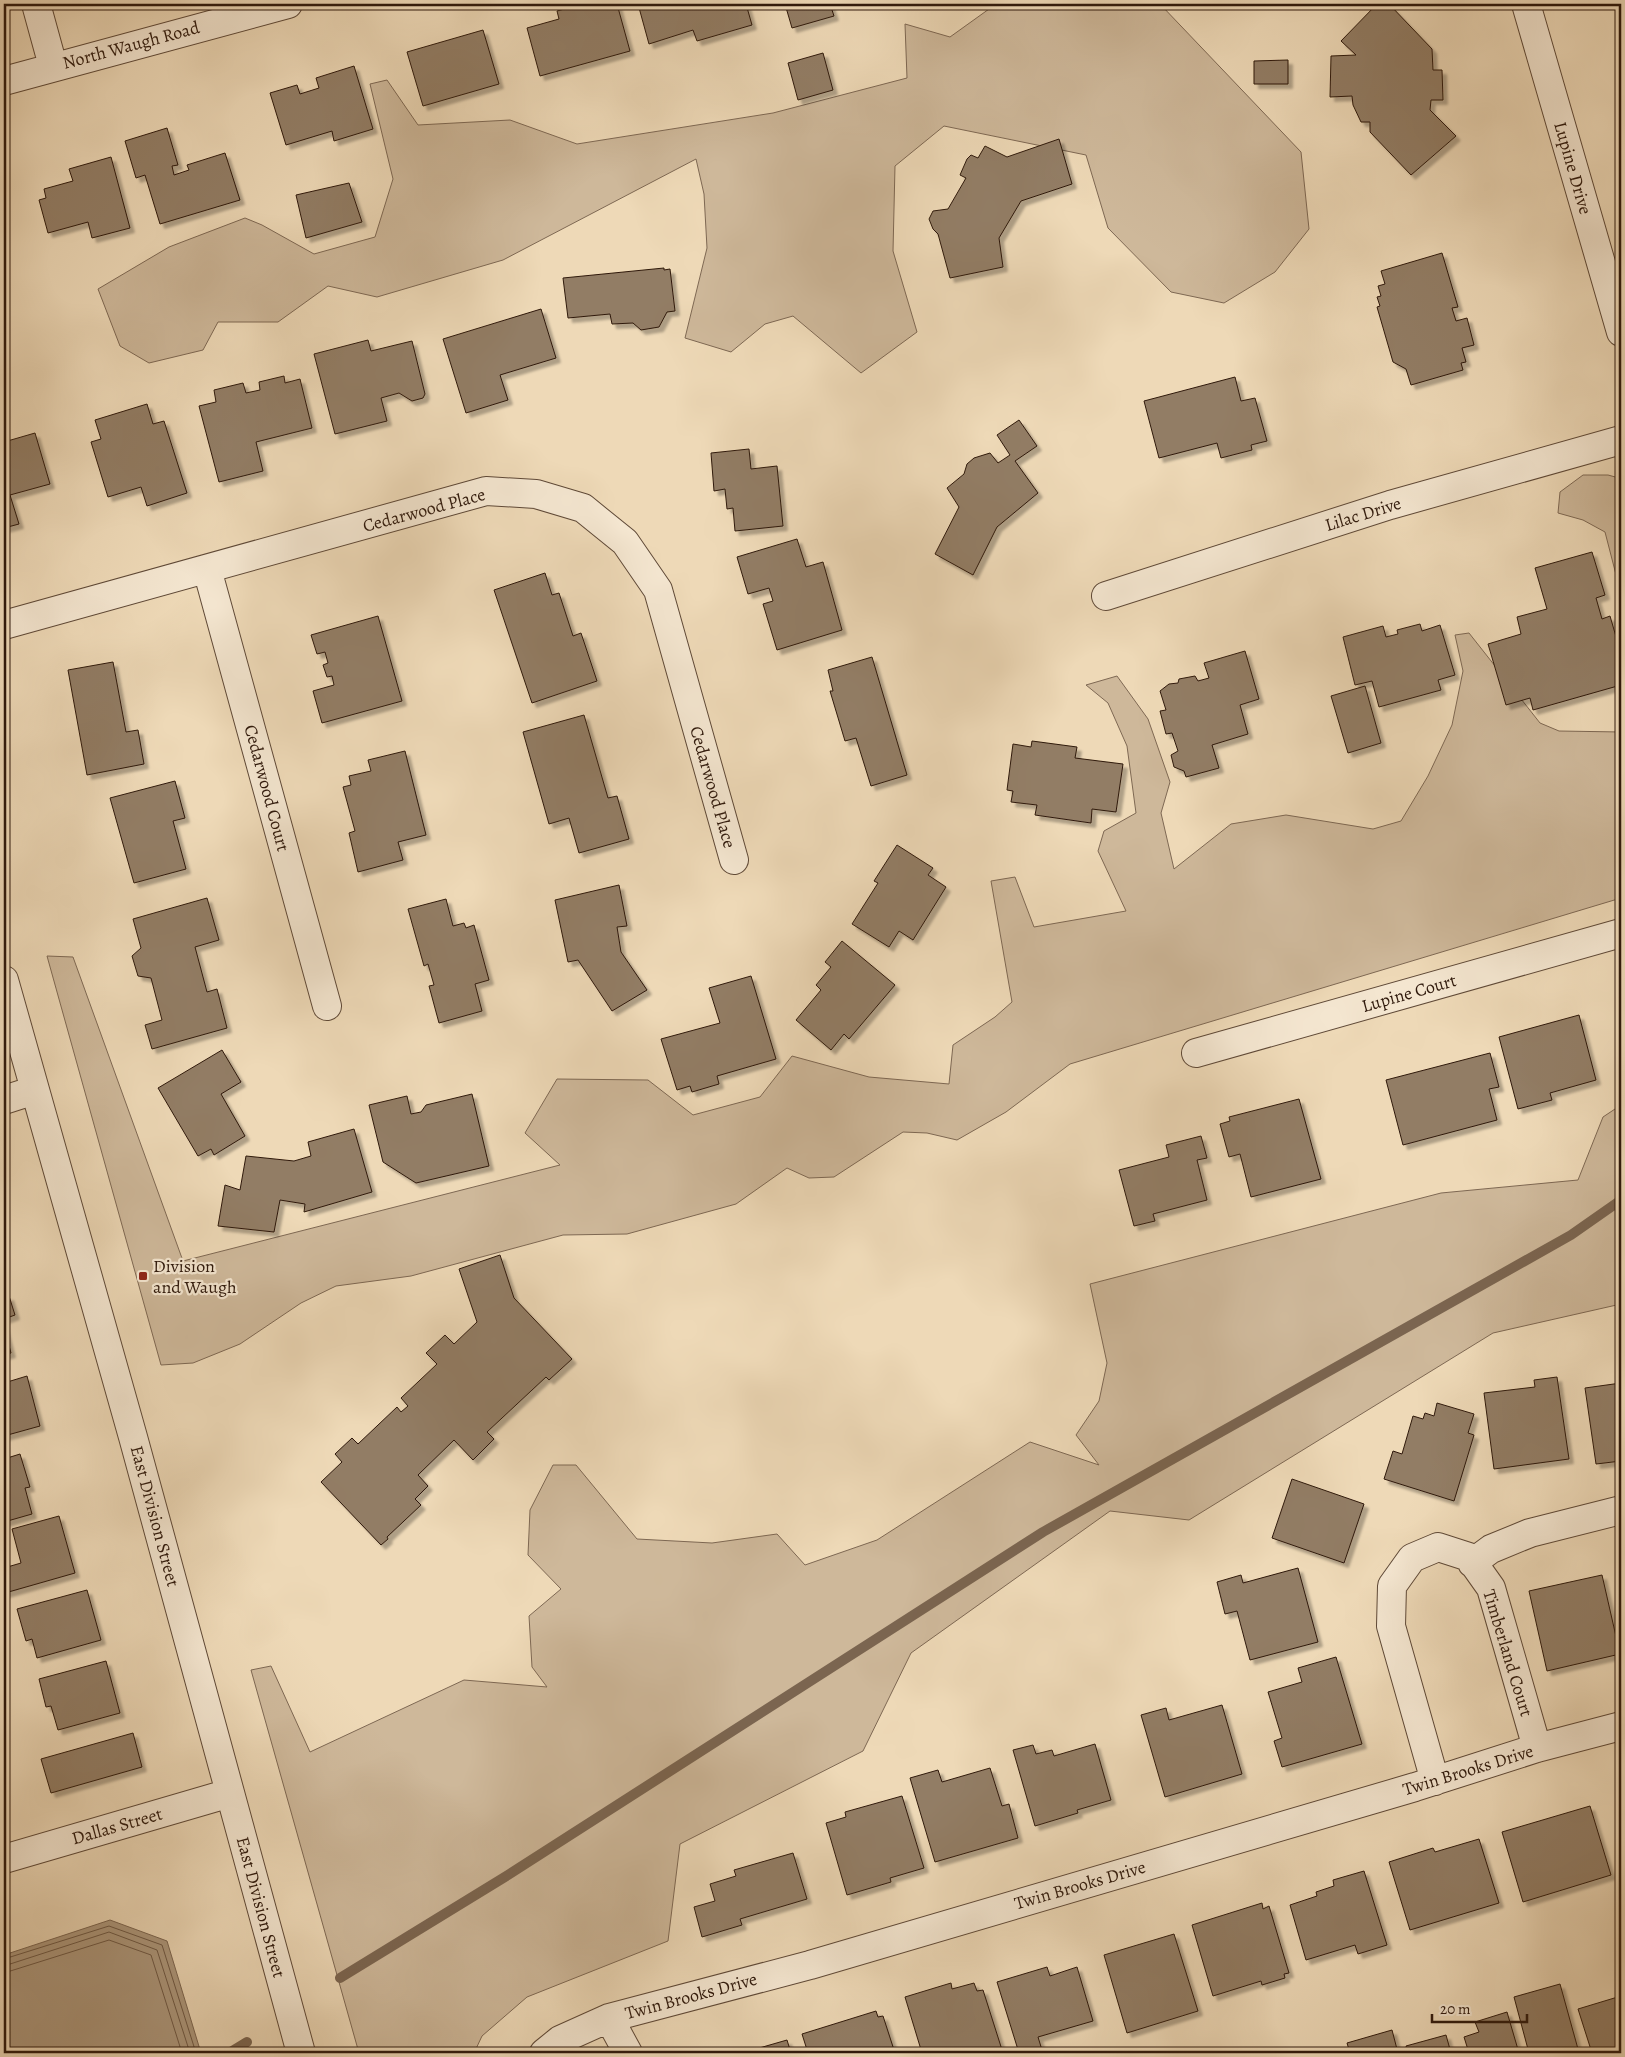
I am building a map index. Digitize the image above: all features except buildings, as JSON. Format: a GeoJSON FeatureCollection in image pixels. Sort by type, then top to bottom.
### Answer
{"type":"FeatureCollection","features":[{"type":"Feature","properties":{"kind":"street"},"geometry":{"type":"LineString","coordinates":[[36,4],[53,66]]}},
{"type":"Feature","properties":{"kind":"street","name":"North Waugh Road"},"geometry":{"type":"LineString","coordinates":[[4,81],[53,66],[288,4]]}},
{"type":"Feature","properties":{"kind":"street","name":"Lupine Drive"},"geometry":{"type":"LineString","coordinates":[[1526,4],[1621,332]]}},
{"type":"Feature","properties":{"kind":"street","name":"Lilac Drive"},"geometry":{"type":"LineString","coordinates":[[1106,596],[1390,505],[1621,440]]}},
{"type":"Feature","properties":{"kind":"street","name":"Cedarwood Place"},"geometry":{"type":"LineString","coordinates":[[4,625],[486,492],[536,494],[583,508],[625,542],[658,590],[734,860]]}},
{"type":"Feature","properties":{"kind":"street","name":"Cedarwood Court"},"geometry":{"type":"LineString","coordinates":[[207,569],[326,1006]]}},
{"type":"Feature","properties":{"kind":"street","name":"Lupine Court"},"geometry":{"type":"LineString","coordinates":[[1196,1053],[1621,934]]}},
{"type":"Feature","properties":{"kind":"street","name":"East Division Street"},"geometry":{"type":"LineString","coordinates":[[4,980],[133,1437],[301,2053]]}},
{"type":"Feature","properties":{"kind":"street"},"geometry":{"type":"LineString","coordinates":[[4,1100],[35,1090]]}},
{"type":"Feature","properties":{"kind":"street"},"geometry":{"type":"LineString","coordinates":[[1472,1563],[1491,1549],[1530,1533],[1621,1510]]}},
{"type":"Feature","properties":{"kind":"street","name":"Timberland Court"},"geometry":{"type":"LineString","coordinates":[[1435,1781],[1391,1626],[1392,1586],[1412,1558],[1438,1547],[1469,1558],[1491,1588],[1537,1748]]}},
{"type":"Feature","properties":{"kind":"street","name":"Twin Brooks Drive"},"geometry":{"type":"LineString","coordinates":[[544,2053],[560,2040],[608,2018],[810,1965],[1435,1781],[1537,1748],[1621,1726]]}},
{"type":"Feature","properties":{"kind":"street","name":"Dallas Street"},"geometry":{"type":"LineString","coordinates":[[4,1858],[230,1793]]}},
{"type":"Feature","properties":{"kind":"street"},"geometry":{"type":"LineString","coordinates":[[608,2018],[628,2053]]}},
{"type":"Feature","properties":{"kind":"shaded area"},"geometry":{"type":"Polygon","coordinates":[[[996,4],[1160,4],[1301,152],[1309,229],[1275,272],[1224,303],[1171,292],[1108,228],[1086,155],[944,126],[895,166],[893,251],[917,332],[861,373],[793,316],[765,324],[731,352],[685,338],[707,248],[704,194],[696,159],[503,260],[377,297],[328,286],[278,322],[218,322],[203,350],[149,363],[120,346],[98,289],[169,247],[245,218],[262,225],[314,254],[375,237],[393,179],[370,84],[387,80],[418,125],[510,120],[577,144],[773,113],[907,78],[905,24],[950,37],[996,4]]]}},
{"type":"Feature","properties":{"kind":"shaded area"},"geometry":{"type":"Polygon","coordinates":[[[1583,475],[1608,475],[1619,478],[1621,483],[1621,594],[1605,532],[1583,520],[1558,513],[1560,492],[1583,475]]]}},
{"type":"Feature","properties":{"kind":"shaded area"},"geometry":{"type":"Polygon","coordinates":[[[1469,633],[1540,723],[1559,731],[1621,732],[1621,898],[1070,1064],[1006,1112],[957,1140],[927,1133],[903,1132],[834,1177],[809,1178],[787,1168],[736,1204],[627,1234],[563,1235],[411,1276],[336,1286],[301,1303],[240,1344],[193,1363],[161,1365],[47,956],[73,957],[183,1261],[560,1165],[525,1133],[557,1079],[648,1080],[693,1115],[760,1097],[792,1056],[869,1077],[949,1084],[953,1045],[995,1017],[1012,1002],[991,881],[1015,877],[1034,927],[1126,911],[1098,851],[1104,831],[1136,813],[1127,746],[1108,703],[1086,685],[1117,676],[1148,719],[1170,782],[1161,813],[1174,869],[1231,824],[1286,815],[1373,829],[1401,821],[1428,776],[1452,725],[1463,671],[1455,635],[1469,633]]]}},
{"type":"Feature","properties":{"kind":"shaded area"},"geometry":{"type":"Polygon","coordinates":[[[1621,1105],[1621,1304],[1493,1333],[1189,1520],[1110,1511],[911,1653],[863,1751],[680,1844],[668,1941],[527,1997],[482,2036],[474,2053],[359,2053],[251,1670],[271,1666],[310,1752],[464,1680],[547,1687],[532,1667],[529,1616],[561,1589],[528,1555],[530,1510],[553,1465],[576,1465],[637,1539],[712,1543],[777,1534],[805,1565],[877,1540],[1030,1442],[1099,1465],[1076,1435],[1099,1401],[1107,1363],[1090,1284],[1441,1193],[1578,1180],[1603,1117],[1621,1105]]]}},
{"type":"Feature","properties":{"kind":"water"},"geometry":{"type":"Polygon","coordinates":[[[110,1920],[167,1941],[201,2053],[4,2053],[4,1955],[110,1920]]]}},
{"type":"Feature","properties":{"kind":"waterway"},"geometry":{"type":"LineString","coordinates":[[340,1978],[508,1875],[1043,1532],[1571,1235],[1621,1200]]}},
{"type":"Feature","properties":{"kind":"waterway"},"geometry":{"type":"LineString","coordinates":[[229,2053],[247,2042]]}},
{"type":"Feature","properties":{"kind":"place","name":"Division and Waugh"},"geometry":{"type":"Point","coordinates":[143,1276]}}]}
